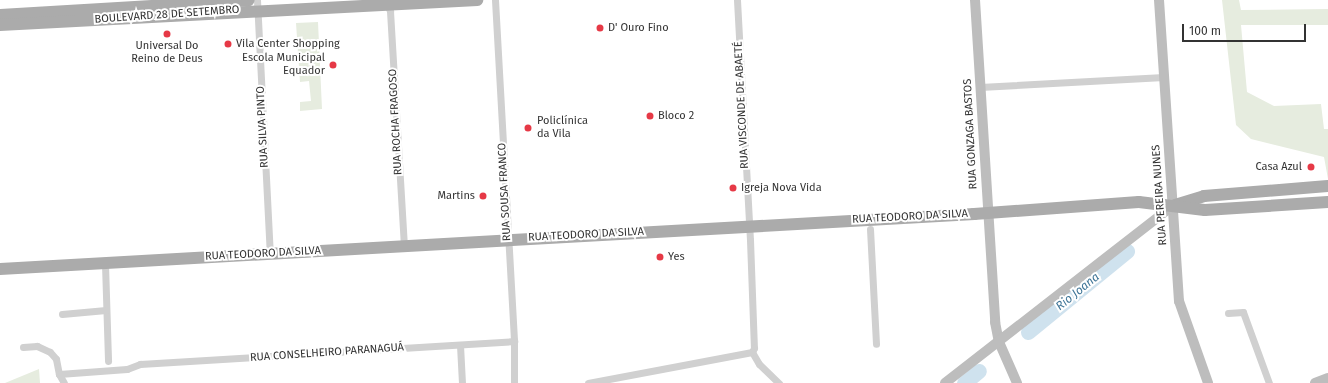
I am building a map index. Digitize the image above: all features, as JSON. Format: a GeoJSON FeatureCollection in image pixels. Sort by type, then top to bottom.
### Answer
{"type":"FeatureCollection","features":[{"type":"Feature","properties":{"kind":"main road","name":"BOULEVARD 28 DE SETEMBRO"},"geometry":{"type":"LineString","coordinates":[[0,14],[249,0]]}},
{"type":"Feature","properties":{"kind":"main road","name":"BOULEVARD 28 DE SETEMBRO"},"geometry":{"type":"LineString","coordinates":[[0,25],[257,5],[477,0]]}},
{"type":"Feature","properties":{"kind":"main road"},"geometry":{"type":"LineString","coordinates":[[1172,206],[1204,196],[1328,186]]}},
{"type":"Feature","properties":{"kind":"main road","name":"RUA TEODORO DA SILVA"},"geometry":{"type":"LineString","coordinates":[[0,269],[508,239],[988,213],[1139,202],[1205,210],[1328,202]]}},
{"type":"Feature","properties":{"kind":"street","name":"RUA SOUSA FRANCO"},"geometry":{"type":"LineString","coordinates":[[495,0],[514,341],[514,383]]}},
{"type":"Feature","properties":{"kind":"street","name":"RUA VISCONDE DE ABAETÉ"},"geometry":{"type":"LineString","coordinates":[[737,0],[749,226],[754,348],[752,352]]}},
{"type":"Feature","properties":{"kind":"street","name":"RUA GONZAGA BASTOS"},"geometry":{"type":"LineString","coordinates":[[975,0],[995,322],[999,342],[1017,383]]}},
{"type":"Feature","properties":{"kind":"street","name":"RUA PEREIRA NUNES"},"geometry":{"type":"LineString","coordinates":[[1159,0],[1180,307],[1208,383]]}},
{"type":"Feature","properties":{"kind":"street","name":"RUA ROCHA FRAGOSO"},"geometry":{"type":"LineString","coordinates":[[386,3],[404,246]]}},
{"type":"Feature","properties":{"kind":"street","name":"RUA SILVA PINTO"},"geometry":{"type":"LineString","coordinates":[[257,5],[270,254]]}},
{"type":"Feature","properties":{"kind":"street"},"geometry":{"type":"LineString","coordinates":[[980,87],[1164,77]]}},
{"type":"Feature","properties":{"kind":"street"},"geometry":{"type":"LineString","coordinates":[[945,383],[1172,206]]}},
{"type":"Feature","properties":{"kind":"street"},"geometry":{"type":"LineString","coordinates":[[870,229],[876,344]]}},
{"type":"Feature","properties":{"kind":"street"},"geometry":{"type":"LineString","coordinates":[[105,264],[108,361]]}},
{"type":"Feature","properties":{"kind":"street"},"geometry":{"type":"LineString","coordinates":[[62,314],[106,310]]}},
{"type":"Feature","properties":{"kind":"street"},"geometry":{"type":"LineString","coordinates":[[1228,313],[1243,312],[1269,383]]}},
{"type":"Feature","properties":{"kind":"street","name":"RUA CONSELHEIRO PARANAGUÁ"},"geometry":{"type":"LineString","coordinates":[[59,374],[127,369],[140,364],[514,341]]}},
{"type":"Feature","properties":{"kind":"street"},"geometry":{"type":"LineString","coordinates":[[460,345],[462,383]]}},
{"type":"Feature","properties":{"kind":"street"},"geometry":{"type":"LineString","coordinates":[[23,347],[37,346],[50,352],[56,360],[59,374],[64,383]]}},
{"type":"Feature","properties":{"kind":"street"},"geometry":{"type":"LineString","coordinates":[[588,383],[614,380],[752,352],[759,364],[779,383]]}},
{"type":"Feature","properties":{"kind":"street"},"geometry":{"type":"LineString","coordinates":[[1315,383],[1328,378]]}},
{"type":"Feature","properties":{"kind":"shaded area"},"geometry":{"type":"Polygon","coordinates":[[[1222,0],[1239,0],[1241,10],[1328,9],[1328,25],[1241,25],[1247,92],[1274,106],[1321,104],[1324,129],[1328,129],[1328,179],[1324,157],[1251,139],[1236,125],[1222,0]]]}},
{"type":"Feature","properties":{"kind":"shaded area"},"geometry":{"type":"Polygon","coordinates":[[[318,22],[322,109],[300,111],[300,102],[311,101],[309,81],[300,82],[296,23],[318,22]]]}},
{"type":"Feature","properties":{"kind":"shaded area"},"geometry":{"type":"Polygon","coordinates":[[[39,369],[40,383],[5,383],[39,369]]]}},
{"type":"Feature","properties":{"kind":"waterway","name":"Rio Joana"},"geometry":{"type":"LineString","coordinates":[[1028,332],[1127,251]]}},
{"type":"Feature","properties":{"kind":"waterway","name":"Rio Joana"},"geometry":{"type":"LineString","coordinates":[[964,383],[979,371]]}},
{"type":"Feature","properties":{"kind":"place","name":"D' Ouro Fino"},"geometry":{"type":"Point","coordinates":[600,28]}},
{"type":"Feature","properties":{"kind":"place","name":"Universal Do Reino de Deus"},"geometry":{"type":"Point","coordinates":[167,34]}},
{"type":"Feature","properties":{"kind":"place","name":"Vila Center Shopping"},"geometry":{"type":"Point","coordinates":[228,44]}},
{"type":"Feature","properties":{"kind":"place","name":"Escola Municipal Equador"},"geometry":{"type":"Point","coordinates":[333,65]}},
{"type":"Feature","properties":{"kind":"place","name":"Bloco 2"},"geometry":{"type":"Point","coordinates":[650,116]}},
{"type":"Feature","properties":{"kind":"place","name":"Policlínica da Vila"},"geometry":{"type":"Point","coordinates":[528,128]}},
{"type":"Feature","properties":{"kind":"place","name":"Casa Azul"},"geometry":{"type":"Point","coordinates":[1311,167]}},
{"type":"Feature","properties":{"kind":"place","name":"Igreja Nova Vida"},"geometry":{"type":"Point","coordinates":[733,188]}},
{"type":"Feature","properties":{"kind":"place","name":"Martins"},"geometry":{"type":"Point","coordinates":[483,196]}},
{"type":"Feature","properties":{"kind":"place","name":"Yes"},"geometry":{"type":"Point","coordinates":[660,257]}}]}
